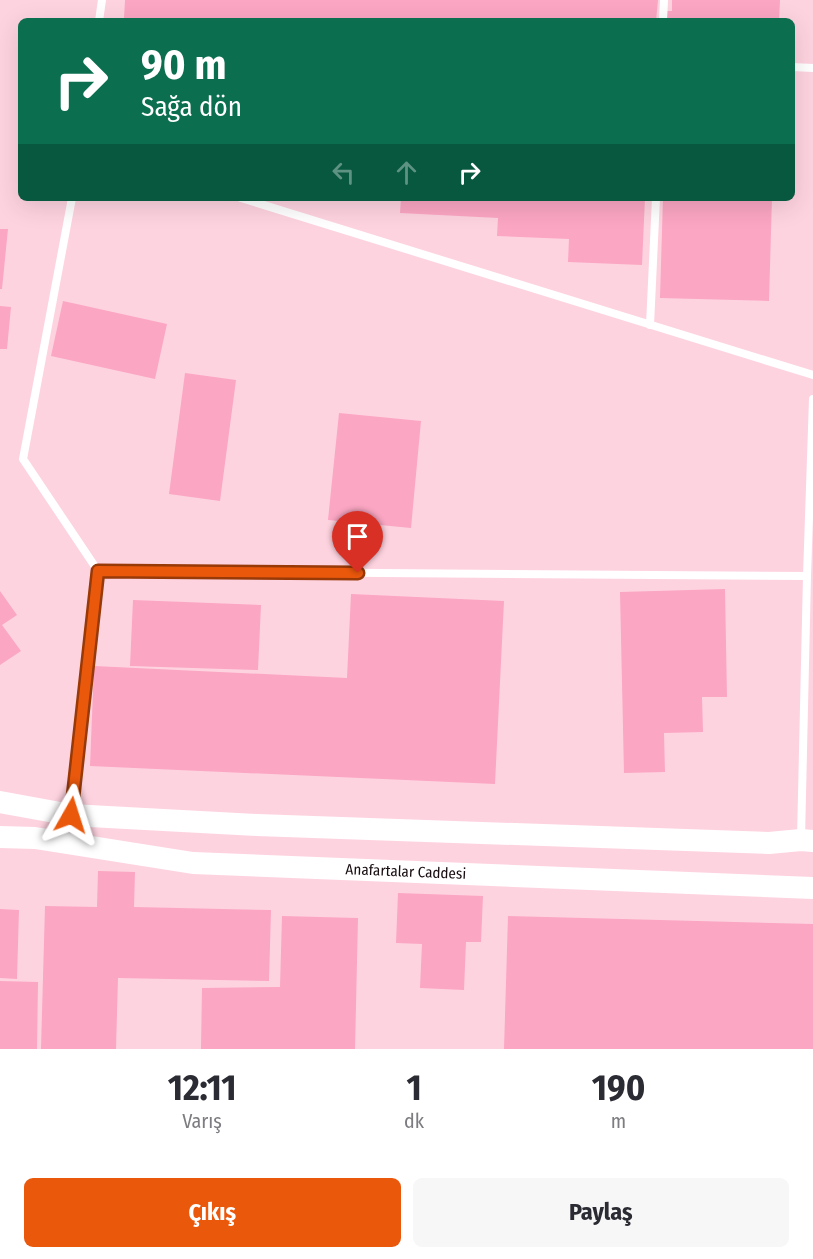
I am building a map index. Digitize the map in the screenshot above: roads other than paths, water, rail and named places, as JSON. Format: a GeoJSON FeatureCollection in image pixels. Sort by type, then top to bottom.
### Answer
{"type":"FeatureCollection","features":[{"type":"Feature","properties":{"kind":"main road"},"geometry":{"type":"LineString","coordinates":[[0,802],[71,815],[257,825],[769,843],[807,840]]}},
{"type":"Feature","properties":{"kind":"main road","name":"Anafartalar Caddesi"},"geometry":{"type":"LineString","coordinates":[[0,837],[35,838],[193,863],[813,888]]}},
{"type":"Feature","properties":{"kind":"lane"},"geometry":{"type":"LineString","coordinates":[[99,18],[102,0]]}},
{"type":"Feature","properties":{"kind":"lane"},"geometry":{"type":"LineString","coordinates":[[663,18],[664,0]]}},
{"type":"Feature","properties":{"kind":"lane"},"geometry":{"type":"LineString","coordinates":[[795,67],[813,68]]}},
{"type":"Feature","properties":{"kind":"lane"},"geometry":{"type":"LineString","coordinates":[[71,201],[23,459],[98,571],[71,815]]}},
{"type":"Feature","properties":{"kind":"lane"},"geometry":{"type":"LineString","coordinates":[[251,201],[813,375]]}},
{"type":"Feature","properties":{"kind":"lane"},"geometry":{"type":"LineString","coordinates":[[650,325],[656,201]]}},
{"type":"Feature","properties":{"kind":"lane"},"geometry":{"type":"LineString","coordinates":[[807,840],[807,576],[813,399]]}},
{"type":"Feature","properties":{"kind":"lane"},"geometry":{"type":"LineString","coordinates":[[98,571],[807,576]]}}]}
